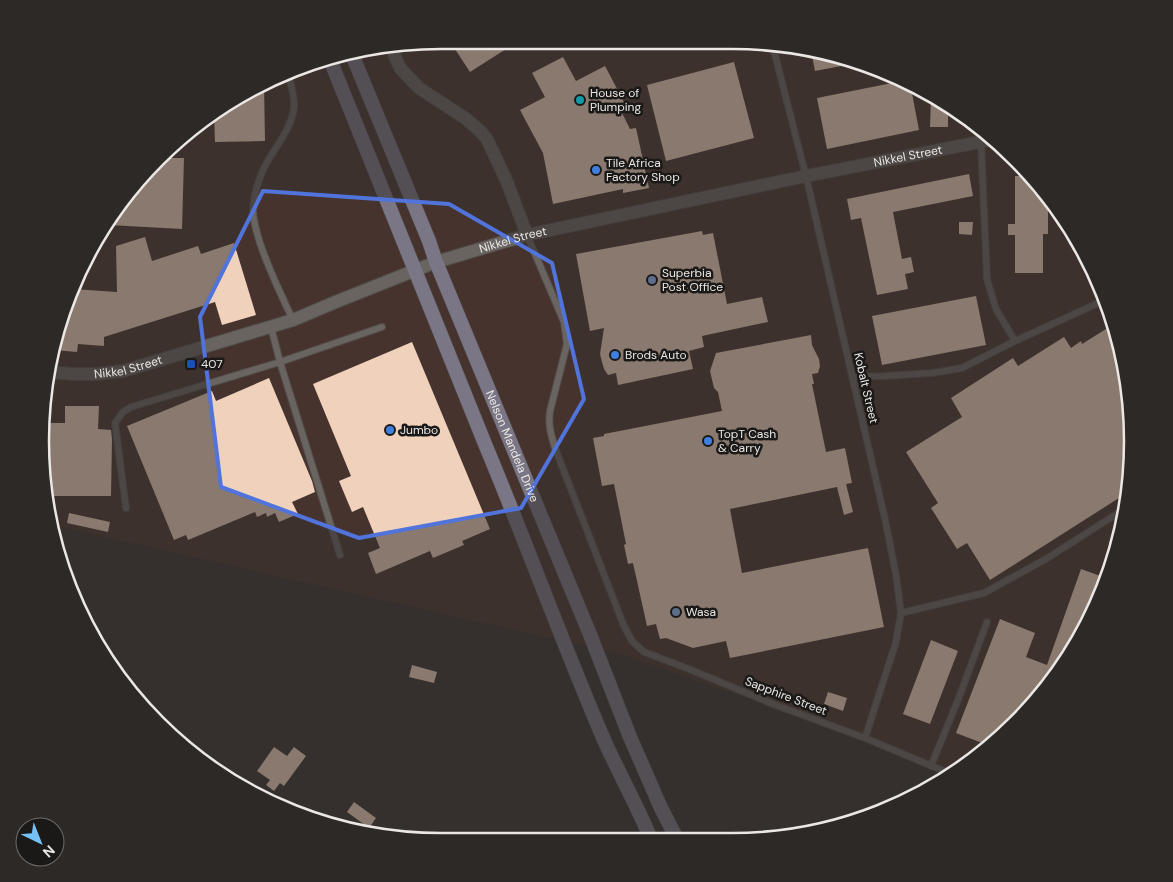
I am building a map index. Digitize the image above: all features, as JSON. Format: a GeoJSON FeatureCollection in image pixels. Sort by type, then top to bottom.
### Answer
{"type":"FeatureCollection","features":[{"type":"Feature","properties":{"kind":"main road","name":"Nelson Mandela Drive"},"geometry":{"type":"LineString","coordinates":[[354,58],[589,632],[630,737],[674,833]]}},
{"type":"Feature","properties":{"kind":"main road","name":"Nelson Mandela Drive"},"geometry":{"type":"LineString","coordinates":[[332,64],[605,741],[648,833]]}},
{"type":"Feature","properties":{"kind":"street"},"geometry":{"type":"LineString","coordinates":[[393,52],[400,68],[419,88],[465,118],[487,139],[508,182],[527,235]]}},
{"type":"Feature","properties":{"kind":"street","name":"Nikkel Street"},"geometry":{"type":"LineString","coordinates":[[55,373],[96,374],[123,371],[293,320],[436,262],[527,235],[806,176],[985,141]]}},
{"type":"Feature","properties":{"kind":"lane","name":"Kobalt Street"},"geometry":{"type":"LineString","coordinates":[[774,51],[806,176],[885,519],[896,575],[900,613],[896,642],[865,738]]}},
{"type":"Feature","properties":{"kind":"lane"},"geometry":{"type":"LineString","coordinates":[[289,80],[294,97],[292,119],[259,181],[253,212],[256,231],[267,264],[293,320]]}},
{"type":"Feature","properties":{"kind":"lane"},"geometry":{"type":"LineString","coordinates":[[986,142],[987,279],[996,309],[1015,341]]}},
{"type":"Feature","properties":{"kind":"lane","name":"Sapphire Street"},"geometry":{"type":"LineString","coordinates":[[527,235],[564,322],[566,331],[567,344],[548,419],[549,430],[624,626],[632,641],[644,652],[773,704],[865,738],[943,771]]}},
{"type":"Feature","properties":{"kind":"lane"},"geometry":{"type":"LineString","coordinates":[[852,377],[932,373],[962,368],[1015,341],[1098,303]]}},
{"type":"Feature","properties":{"kind":"lane"},"geometry":{"type":"LineString","coordinates":[[271,327],[280,362],[340,555]]}},
{"type":"Feature","properties":{"kind":"lane"},"geometry":{"type":"LineString","coordinates":[[126,508],[115,423],[123,412],[131,407],[280,362],[382,327]]}},
{"type":"Feature","properties":{"kind":"lane"},"geometry":{"type":"LineString","coordinates":[[900,613],[984,593],[1046,559],[1118,513]]}},
{"type":"Feature","properties":{"kind":"lane"},"geometry":{"type":"LineString","coordinates":[[931,766],[987,622]]}},
{"type":"Feature","properties":{"kind":"highlighted area"},"geometry":{"type":"Polygon","coordinates":[[[263,191],[449,204],[552,263],[584,399],[521,508],[359,538],[221,487],[200,317],[263,191]]]}},
{"type":"Feature","properties":{"kind":"shaded area"},"geometry":{"type":"Polygon","coordinates":[[[441,49],[758,50],[809,56],[834,62],[905,89],[928,101],[971,130],[991,146],[1027,182],[1072,245],[1084,268],[1103,315],[1117,364],[1121,390],[1124,441],[1121,492],[1117,518],[1103,567],[1084,614],[1072,637],[1027,700],[991,736],[948,768],[620,654],[58,526],[52,492],[49,441],[52,390],[62,339],[79,291],[101,245],[146,182],[182,146],[223,115],[268,89],[315,70],[364,56],[390,52],[441,49]]]}},
{"type":"Feature","properties":{"kind":"building"},"geometry":{"type":"Polygon","coordinates":[[[455,49],[506,49],[470,72],[455,49]]]}},
{"type":"Feature","properties":{"kind":"building"},"geometry":{"type":"Polygon","coordinates":[[[563,57],[576,81],[605,66],[625,104],[619,107],[630,129],[636,128],[649,188],[623,193],[623,189],[553,204],[543,153],[520,110],[545,97],[532,73],[563,57]]]}},
{"type":"Feature","properties":{"kind":"building"},"geometry":{"type":"Polygon","coordinates":[[[812,57],[844,65],[815,71],[812,57]]]}},
{"type":"Feature","properties":{"kind":"building"},"geometry":{"type":"Polygon","coordinates":[[[734,62],[754,138],[666,161],[647,85],[734,62]]]}},
{"type":"Feature","properties":{"kind":"building"},"geometry":{"type":"Polygon","coordinates":[[[891,83],[912,93],[919,130],[827,149],[817,98],[891,83]]]}},
{"type":"Feature","properties":{"kind":"building"},"geometry":{"type":"Polygon","coordinates":[[[264,91],[265,141],[215,142],[214,121],[264,91]]]}},
{"type":"Feature","properties":{"kind":"building"},"geometry":{"type":"Polygon","coordinates":[[[931,103],[948,114],[948,127],[930,127],[931,103]]]}},
{"type":"Feature","properties":{"kind":"building"},"geometry":{"type":"Polygon","coordinates":[[[170,158],[184,158],[182,229],[114,225],[146,182],[170,158]]]}},
{"type":"Feature","properties":{"kind":"building"},"geometry":{"type":"Polygon","coordinates":[[[969,174],[973,196],[893,212],[902,259],[911,257],[914,272],[905,274],[908,289],[877,295],[861,218],[851,220],[847,199],[969,174]]]}},
{"type":"Feature","properties":{"kind":"building"},"geometry":{"type":"Polygon","coordinates":[[[1015,176],[1021,176],[1048,209],[1048,234],[1043,234],[1043,273],[1015,273],[1015,235],[1008,235],[1008,224],[1015,224],[1015,176]]]}},
{"type":"Feature","properties":{"kind":"building"},"geometry":{"type":"Polygon","coordinates":[[[959,222],[973,222],[972,235],[959,234],[959,222]]]}},
{"type":"Feature","properties":{"kind":"building","name":"Superbia Post Office"},"geometry":{"type":"Polygon","coordinates":[[[702,231],[703,235],[713,233],[727,304],[762,297],[768,322],[702,336],[704,347],[689,351],[693,369],[618,385],[616,373],[608,375],[604,369],[600,354],[604,328],[590,331],[576,254],[702,231]]]}},
{"type":"Feature","properties":{"kind":"building"},"geometry":{"type":"Polygon","coordinates":[[[145,237],[152,261],[198,246],[201,254],[234,243],[256,315],[222,325],[215,302],[104,337],[104,346],[78,344],[77,352],[59,350],[80,289],[117,292],[116,246],[145,237]]]}},
{"type":"Feature","properties":{"kind":"building"},"geometry":{"type":"Polygon","coordinates":[[[976,296],[986,345],[882,365],[872,316],[976,296]]]}},
{"type":"Feature","properties":{"kind":"building"},"geometry":{"type":"Polygon","coordinates":[[[1107,328],[1117,364],[1123,415],[1124,441],[1120,497],[990,580],[967,543],[957,549],[931,508],[938,503],[906,452],[962,417],[951,398],[1013,358],[1018,366],[1064,337],[1071,348],[1081,341],[1082,344],[1107,328]]]}},
{"type":"Feature","properties":{"kind":"building"},"geometry":{"type":"Polygon","coordinates":[[[811,335],[812,345],[819,359],[820,366],[818,373],[812,374],[814,384],[812,384],[826,452],[845,448],[852,483],[846,484],[853,512],[844,515],[837,487],[730,509],[742,573],[868,548],[884,627],[730,658],[726,641],[693,648],[666,638],[660,639],[656,624],[647,626],[633,563],[628,564],[614,484],[602,486],[593,438],[604,436],[604,434],[722,411],[718,392],[714,388],[710,371],[716,353],[811,335]]]}},
{"type":"Feature","properties":{"kind":"building","name":"Jumbo"},"geometry":{"type":"Polygon","coordinates":[[[412,342],[490,529],[462,541],[464,545],[433,558],[430,551],[376,574],[368,553],[380,548],[363,507],[352,512],[339,481],[351,476],[313,384],[412,342]]]}},
{"type":"Feature","properties":{"kind":"building"},"geometry":{"type":"Polygon","coordinates":[[[269,378],[315,492],[292,502],[298,514],[279,522],[275,513],[267,517],[266,513],[257,517],[255,512],[188,540],[186,535],[174,540],[127,426],[212,391],[216,401],[269,378]]]}},
{"type":"Feature","properties":{"kind":"building"},"geometry":{"type":"Polygon","coordinates":[[[65,406],[99,406],[98,429],[111,430],[111,496],[53,496],[50,423],[65,423],[65,406]]]}},
{"type":"Feature","properties":{"kind":"building"},"geometry":{"type":"Polygon","coordinates":[[[69,513],[110,522],[108,532],[67,523],[69,513]]]}},
{"type":"Feature","properties":{"kind":"building"},"geometry":{"type":"Polygon","coordinates":[[[1081,569],[1100,576],[1072,637],[1027,700],[982,743],[956,733],[1000,619],[1035,633],[1026,657],[1047,665],[1081,569]]]}},
{"type":"Feature","properties":{"kind":"building"},"geometry":{"type":"Polygon","coordinates":[[[931,640],[958,651],[930,724],[903,714],[931,640]]]}},
{"type":"Feature","properties":{"kind":"building"},"geometry":{"type":"Polygon","coordinates":[[[412,665],[437,672],[434,683],[409,677],[412,665]]]}},
{"type":"Feature","properties":{"kind":"building"},"geometry":{"type":"Polygon","coordinates":[[[828,692],[847,698],[843,711],[824,704],[828,692]]]}},
{"type":"Feature","properties":{"kind":"building"},"geometry":{"type":"Polygon","coordinates":[[[274,747],[287,756],[294,747],[306,756],[284,786],[280,783],[274,791],[266,785],[270,780],[257,771],[274,747]]]}},
{"type":"Feature","properties":{"kind":"building"},"geometry":{"type":"Polygon","coordinates":[[[354,802],[376,818],[370,827],[367,826],[347,812],[354,802]]]}},
{"type":"Feature","properties":{"kind":"place","name":"House of Plumping"},"geometry":{"type":"Point","coordinates":[580,100]}},
{"type":"Feature","properties":{"kind":"place","name":"Tile Africa Factory Shop"},"geometry":{"type":"Point","coordinates":[596,170]}},
{"type":"Feature","properties":{"kind":"place","name":"Superbia Post Office"},"geometry":{"type":"Point","coordinates":[652,280]}},
{"type":"Feature","properties":{"kind":"place","name":"Brods Auto"},"geometry":{"type":"Point","coordinates":[615,355]}},
{"type":"Feature","properties":{"kind":"place","name":"407"},"geometry":{"type":"Point","coordinates":[191,364]}},
{"type":"Feature","properties":{"kind":"place","name":"Jumbo"},"geometry":{"type":"Point","coordinates":[390,430]}},
{"type":"Feature","properties":{"kind":"place","name":"TopT Cash & Carry"},"geometry":{"type":"Point","coordinates":[708,441]}},
{"type":"Feature","properties":{"kind":"place","name":"Wasa"},"geometry":{"type":"Point","coordinates":[676,612]}}]}
